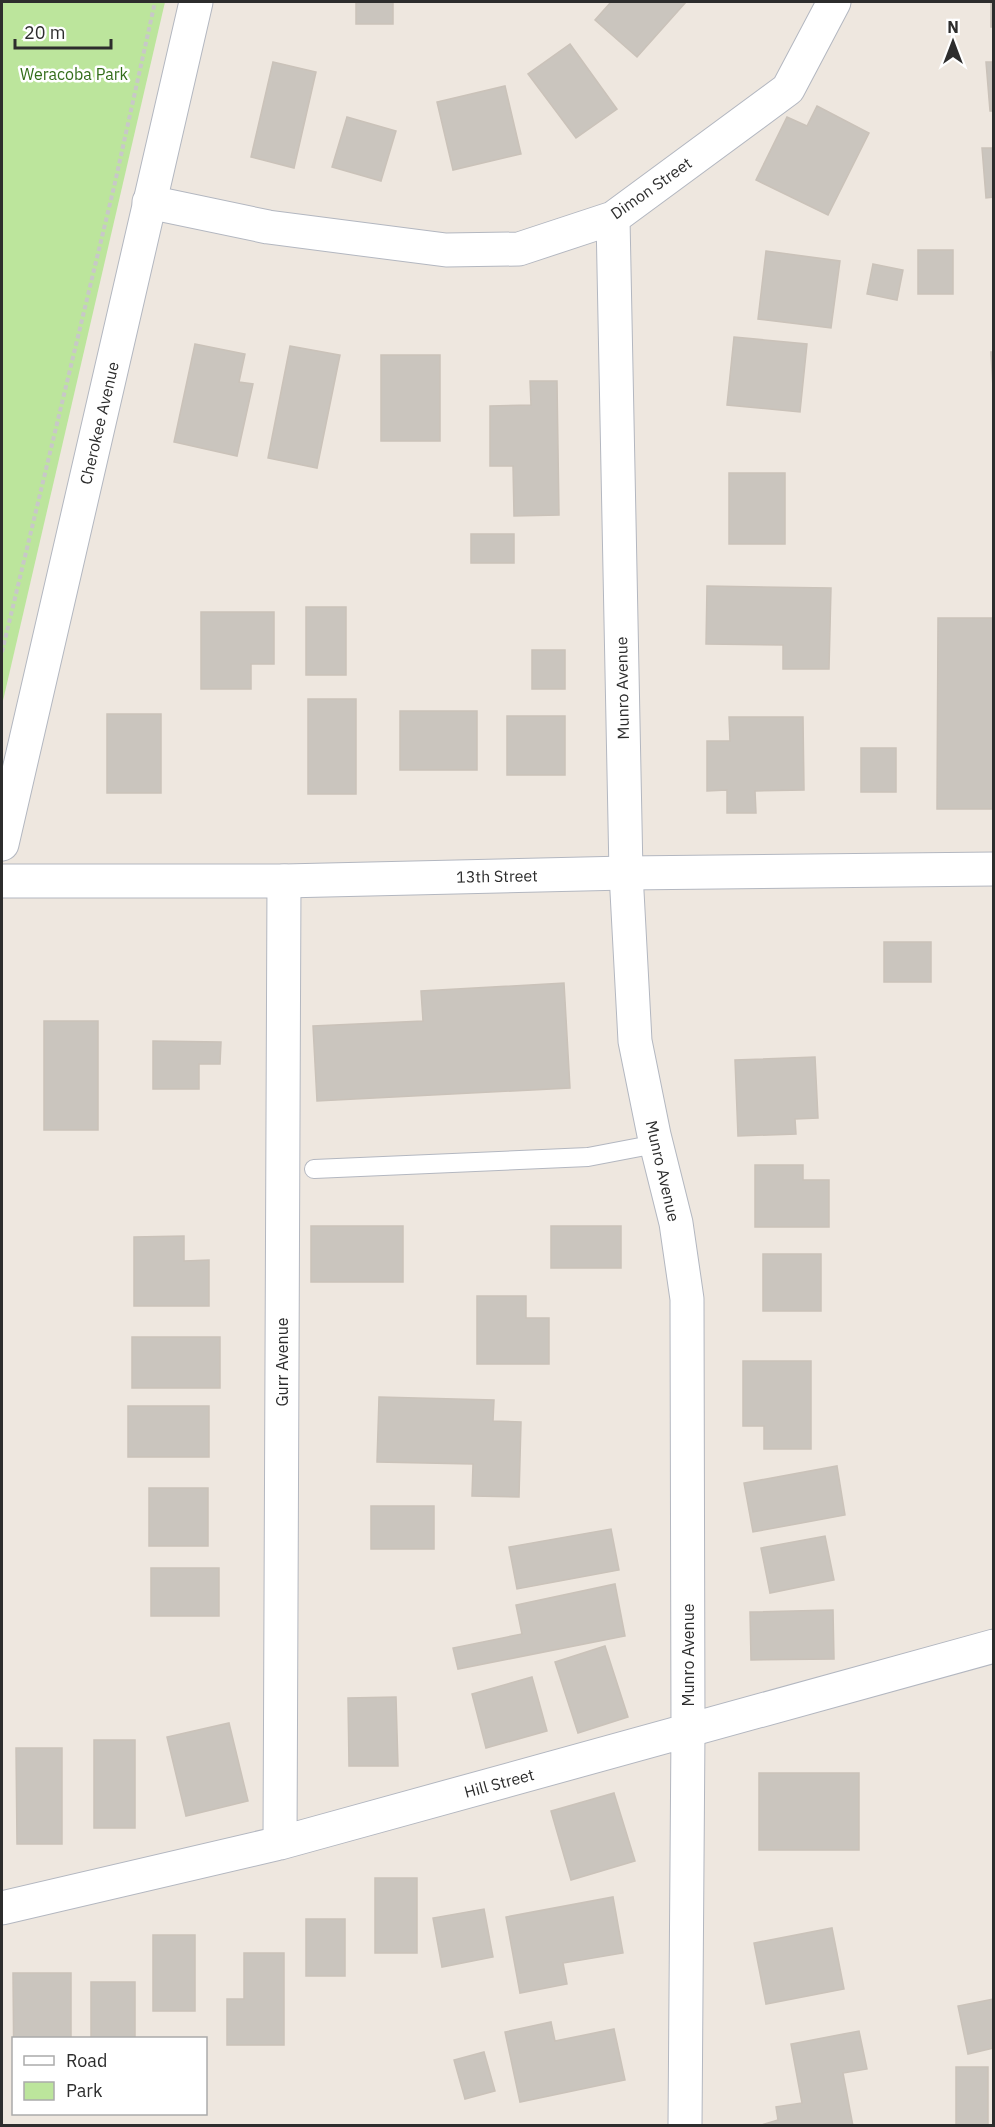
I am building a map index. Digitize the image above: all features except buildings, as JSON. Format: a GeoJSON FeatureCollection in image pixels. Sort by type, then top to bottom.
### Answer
{"type":"FeatureCollection","features":[{"type":"Feature","properties":{"kind":"street","name":"Cherokee Avenue"},"geometry":{"type":"LineString","coordinates":[[2,844],[196,2]]}},
{"type":"Feature","properties":{"kind":"street","name":"Dimon Street"},"geometry":{"type":"LineString","coordinates":[[149,202],[268,227],[446,250],[519,249],[613,218],[788,89],[834,2]]}},
{"type":"Feature","properties":{"kind":"street","name":"Munro Avenue"},"geometry":{"type":"LineString","coordinates":[[613,218],[626,873],[635,1041],[656,1144],[676,1222],[687,1299],[688,1731],[685,2126]]}},
{"type":"Feature","properties":{"kind":"street","name":"13th Street"},"geometry":{"type":"LineString","coordinates":[[2,881],[284,881],[626,873],[993,869]]}},
{"type":"Feature","properties":{"kind":"street","name":"Gurr Avenue"},"geometry":{"type":"LineString","coordinates":[[280,1843],[284,881]]}},
{"type":"Feature","properties":{"kind":"street","name":"Hill Street"},"geometry":{"type":"LineString","coordinates":[[2,1908],[280,1843],[993,1646]]}},
{"type":"Feature","properties":{"kind":"lane"},"geometry":{"type":"LineString","coordinates":[[314,1169],[588,1157],[656,1144]]}},
{"type":"Feature","properties":{"kind":"path"},"geometry":{"type":"LineString","coordinates":[[2,652],[114,187],[155,2]]}},
{"type":"Feature","properties":{"kind":"green space","name":"Weracoba Park"},"geometry":{"type":"Polygon","coordinates":[[[2,2],[165,2],[2,705],[2,2]]]}}]}
